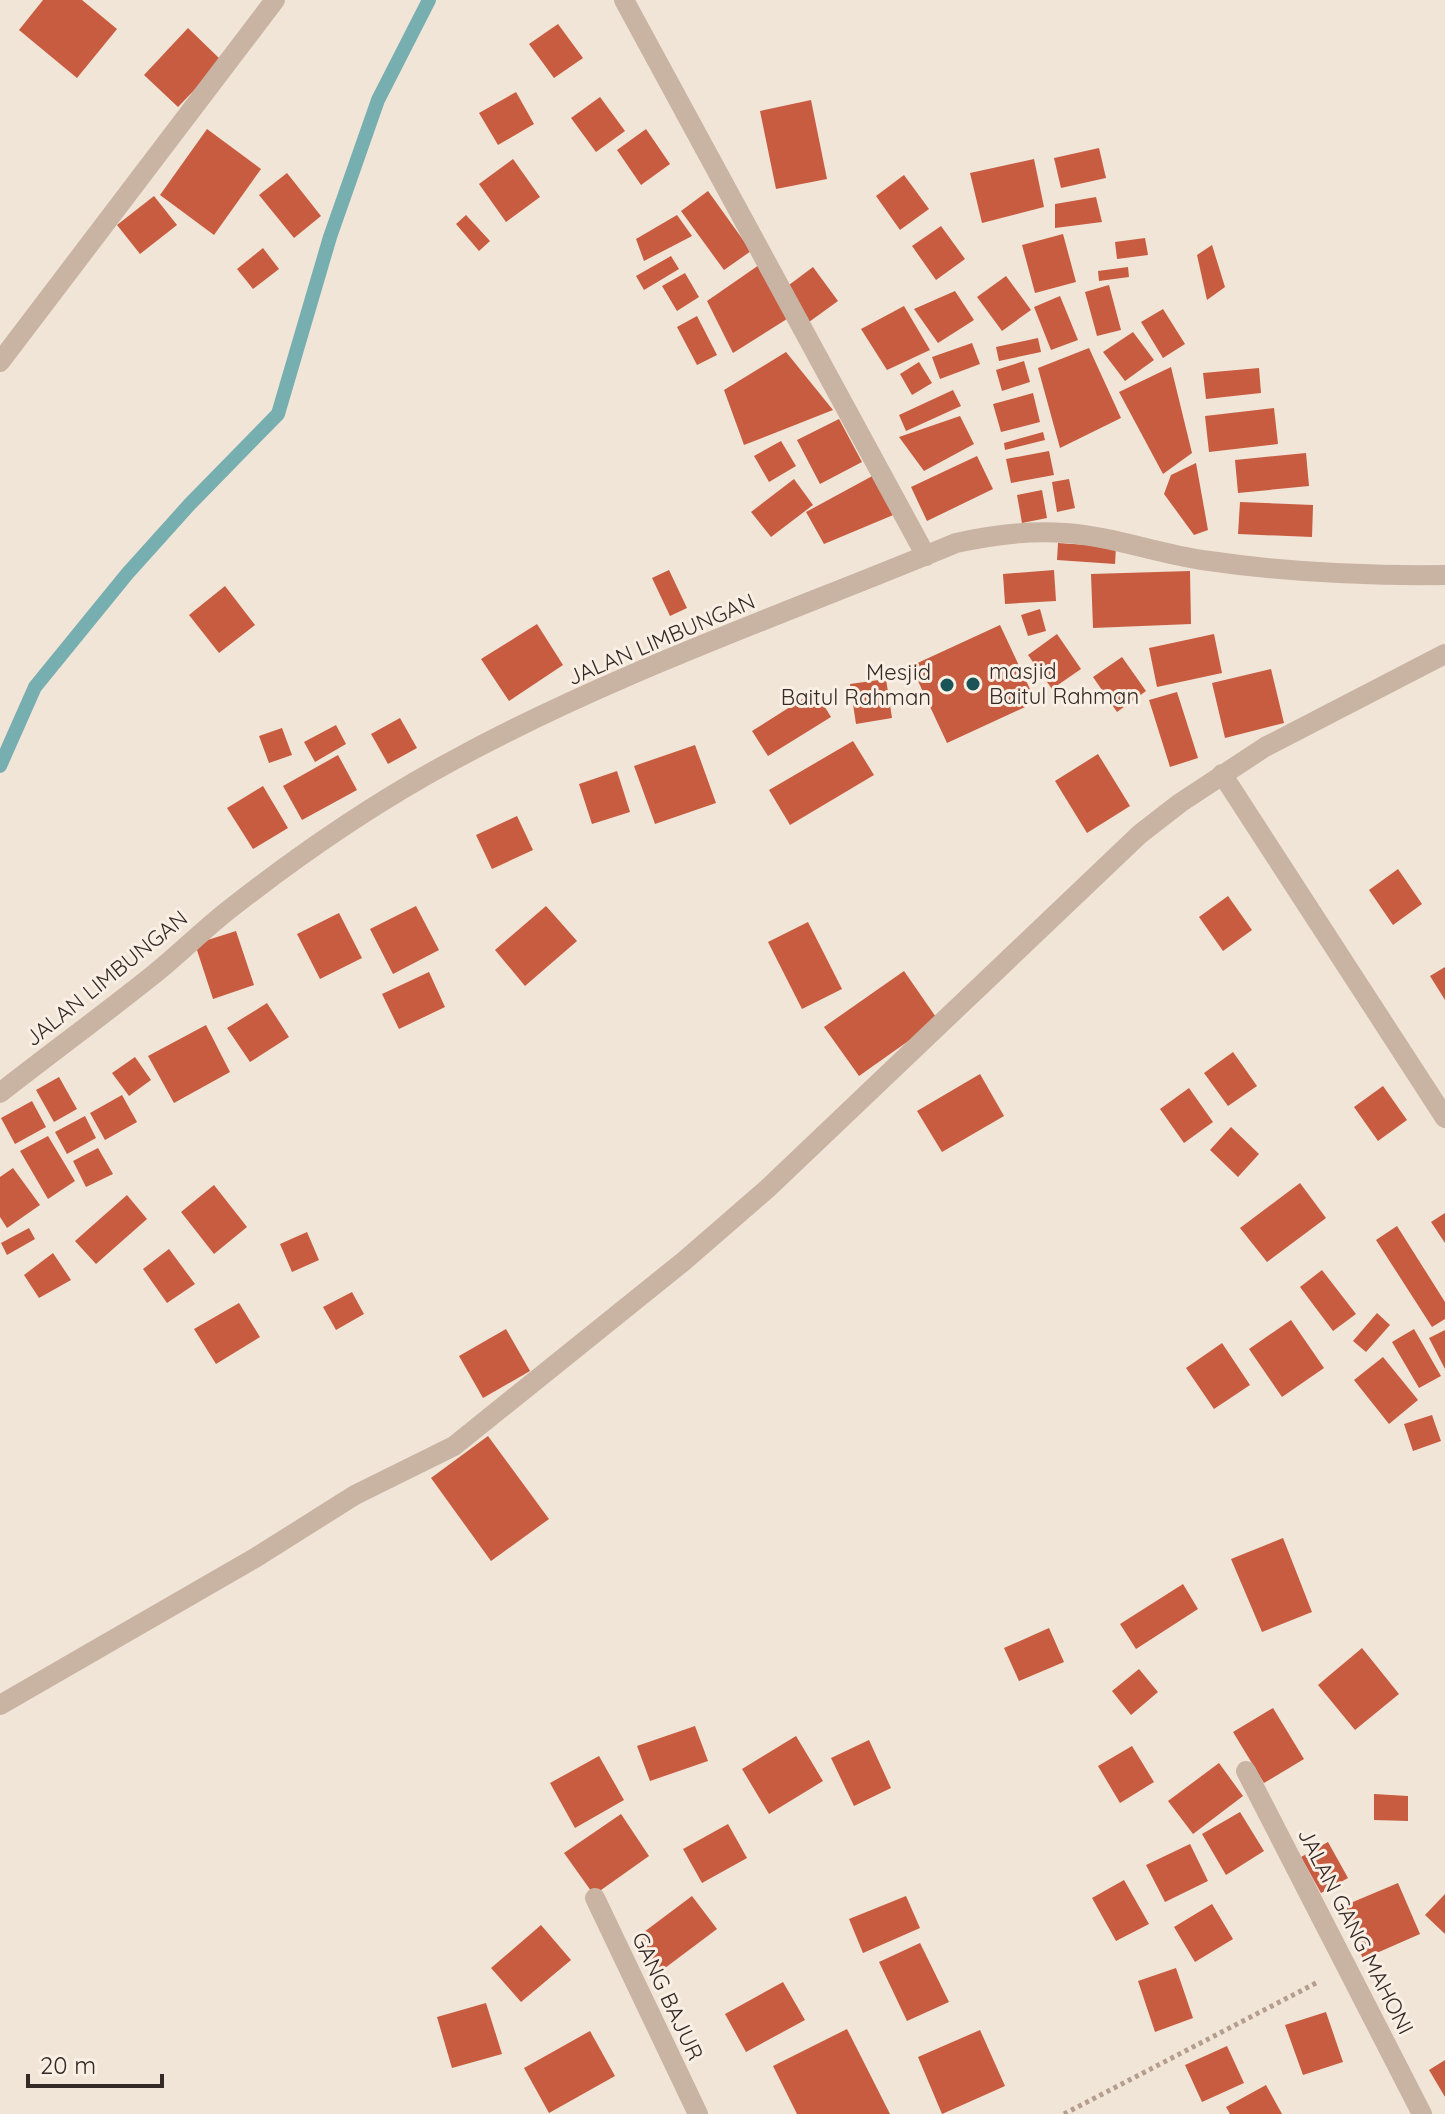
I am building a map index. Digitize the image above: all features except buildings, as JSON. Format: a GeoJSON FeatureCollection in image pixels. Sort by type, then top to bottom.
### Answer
{"type":"FeatureCollection","features":[{"type":"Feature","properties":{"kind":"street"},"geometry":{"type":"LineString","coordinates":[[0,362],[275,0]]}},
{"type":"Feature","properties":{"kind":"street"},"geometry":{"type":"LineString","coordinates":[[624,0],[926,556]]}},
{"type":"Feature","properties":{"kind":"street","name":"JALAN LIMBUNGAN"},"geometry":{"type":"LineString","coordinates":[[0,1093],[296,858],[450,761],[614,683],[956,543],[992,535],[1067,533],[1180,557],[1257,568],[1325,574],[1445,575]]}},
{"type":"Feature","properties":{"kind":"street"},"geometry":{"type":"LineString","coordinates":[[0,1705],[255,1558],[355,1495],[454,1446],[684,1261],[756,1199],[1101,868],[1180,803],[1265,747],[1445,654]]}},
{"type":"Feature","properties":{"kind":"street"},"geometry":{"type":"LineString","coordinates":[[1222,774],[1445,1118]]}},
{"type":"Feature","properties":{"kind":"street","name":"JALAN GANG MAHONI"},"geometry":{"type":"LineString","coordinates":[[1246,1771],[1422,2114]]}},
{"type":"Feature","properties":{"kind":"street","name":"GANG BAJUR"},"geometry":{"type":"LineString","coordinates":[[595,1898],[698,2114]]}},
{"type":"Feature","properties":{"kind":"path"},"geometry":{"type":"LineString","coordinates":[[1064,2114],[1348,1968]]}},
{"type":"Feature","properties":{"kind":"waterway"},"geometry":{"type":"LineString","coordinates":[[0,766],[35,687],[127,574],[278,414],[330,237],[378,100],[429,0]]}},
{"type":"Feature","properties":{"kind":"place","name":"masjid Baitul Rahman"},"geometry":{"type":"Point","coordinates":[973,684]}},
{"type":"Feature","properties":{"kind":"place","name":"Mesjid Baitul Rahman"},"geometry":{"type":"Point","coordinates":[947,685]}}]}
